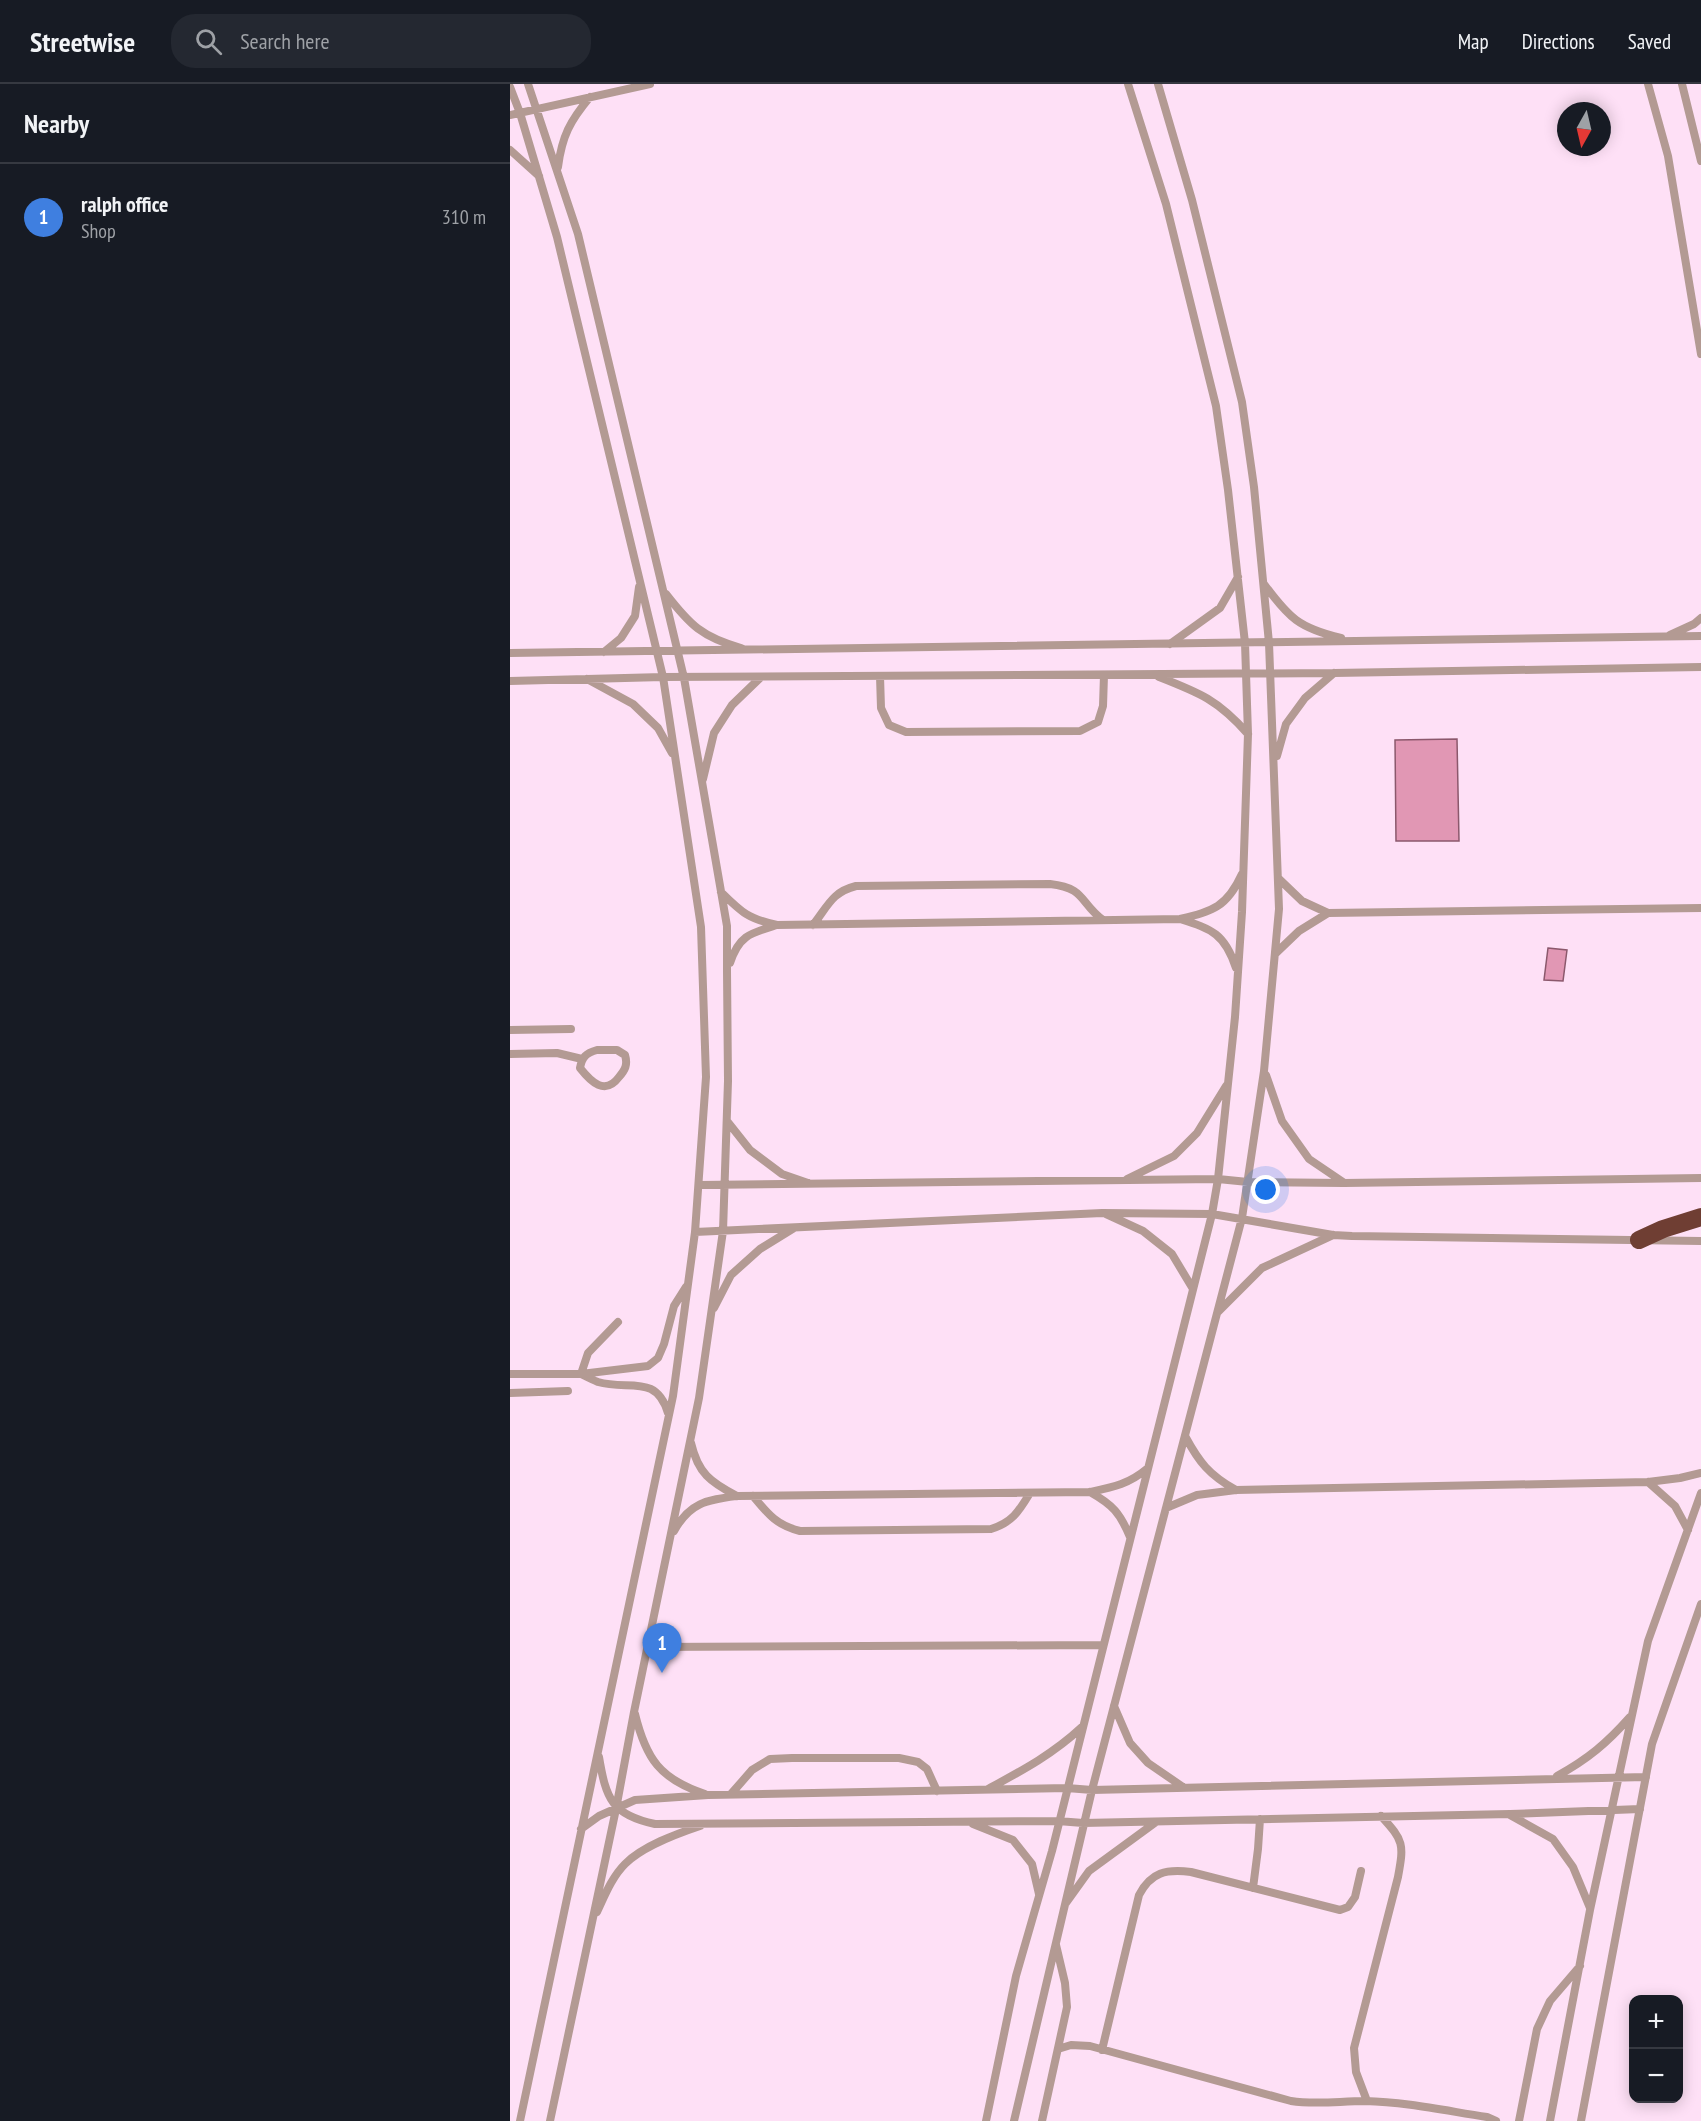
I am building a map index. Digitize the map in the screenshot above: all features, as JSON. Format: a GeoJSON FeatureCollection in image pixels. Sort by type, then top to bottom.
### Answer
{"type":"FeatureCollection","features":[{"type":"Feature","properties":{"kind":"highway"},"geometry":{"type":"LineString","coordinates":[[1639,1240],[1701,1217]]}},
{"type":"Feature","properties":{"kind":"lane"},"geometry":{"type":"LineString","coordinates":[[528,84],[578,234],[678,651],[721,892],[726,926],[727,971],[727,1121],[723,1231],[699,1398],[550,2121]]}},
{"type":"Feature","properties":{"kind":"lane"},"geometry":{"type":"LineString","coordinates":[[510,115],[650,84]]}},
{"type":"Feature","properties":{"kind":"lane"},"geometry":{"type":"LineString","coordinates":[[986,2121],[1017,1976],[1067,1788],[1212,1214],[1218,1179],[1238,975],[1248,734],[1248,674],[1228,490],[1216,406],[1166,204],[1128,84]]}},
{"type":"Feature","properties":{"kind":"lane"},"geometry":{"type":"LineString","coordinates":[[1014,2121],[1083,1823],[1242,1218],[1264,1071],[1276,953],[1279,909],[1271,674],[1254,487],[1242,402],[1192,200],[1158,84]]}},
{"type":"Feature","properties":{"kind":"lane"},"geometry":{"type":"LineString","coordinates":[[1648,84],[1668,156],[1701,354]]}},
{"type":"Feature","properties":{"kind":"lane"},"geometry":{"type":"LineString","coordinates":[[1682,84],[1701,161]]}},
{"type":"Feature","properties":{"kind":"lane"},"geometry":{"type":"LineString","coordinates":[[510,87],[557,237],[663,677],[701,927],[706,1077],[695,1232],[669,1416],[520,2121]]}},
{"type":"Feature","properties":{"kind":"lane"},"geometry":{"type":"LineString","coordinates":[[557,170],[560,149],[572,118],[590,97]]}},
{"type":"Feature","properties":{"kind":"lane"},"geometry":{"type":"LineString","coordinates":[[510,150],[539,176]]}},
{"type":"Feature","properties":{"kind":"lane"},"geometry":{"type":"LineString","coordinates":[[1169,644],[1220,608],[1238,576]]}},
{"type":"Feature","properties":{"kind":"lane"},"geometry":{"type":"LineString","coordinates":[[604,652],[621,638],[635,616],[640,580]]}},
{"type":"Feature","properties":{"kind":"lane"},"geometry":{"type":"LineString","coordinates":[[1263,582],[1286,613],[1316,632],[1356,642]]}},
{"type":"Feature","properties":{"kind":"lane"},"geometry":{"type":"LineString","coordinates":[[663,590],[686,620],[716,641],[750,650]]}},
{"type":"Feature","properties":{"kind":"lane"},"geometry":{"type":"LineString","coordinates":[[1666,636],[1694,624],[1701,618]]}},
{"type":"Feature","properties":{"kind":"lane"},"geometry":{"type":"LineString","coordinates":[[510,653],[1701,636]]}},
{"type":"Feature","properties":{"kind":"lane"},"geometry":{"type":"LineString","coordinates":[[510,681],[663,677],[1271,674],[1701,667]]}},
{"type":"Feature","properties":{"kind":"lane"},"geometry":{"type":"LineString","coordinates":[[1274,765],[1287,724],[1305,698],[1334,673]]}},
{"type":"Feature","properties":{"kind":"lane"},"geometry":{"type":"LineString","coordinates":[[880,676],[881,708],[890,725],[906,732],[1080,731],[1098,722],[1103,706],[1104,675]]}},
{"type":"Feature","properties":{"kind":"lane"},"geometry":{"type":"LineString","coordinates":[[1153,675],[1201,693],[1230,713],[1248,734]]}},
{"type":"Feature","properties":{"kind":"lane"},"geometry":{"type":"LineString","coordinates":[[702,783],[714,733],[732,705],[761,677]]}},
{"type":"Feature","properties":{"kind":"lane"},"geometry":{"type":"LineString","coordinates":[[587,678],[633,704],[658,728],[675,758]]}},
{"type":"Feature","properties":{"kind":"lane"},"geometry":{"type":"LineString","coordinates":[[721,892],[740,911],[755,920],[777,925],[1180,919],[1209,912],[1222,904],[1234,889],[1243,870]]}},
{"type":"Feature","properties":{"kind":"lane"},"geometry":{"type":"LineString","coordinates":[[1278,878],[1302,901],[1328,913],[1701,908]]}},
{"type":"Feature","properties":{"kind":"lane"},"geometry":{"type":"LineString","coordinates":[[813,924],[829,902],[843,889],[856,886],[1050,884],[1067,886],[1076,890],[1092,911],[1103,920]]}},
{"type":"Feature","properties":{"kind":"lane"},"geometry":{"type":"LineString","coordinates":[[1276,953],[1299,931],[1328,913]]}},
{"type":"Feature","properties":{"kind":"lane"},"geometry":{"type":"LineString","coordinates":[[1180,919],[1207,927],[1222,939],[1231,952],[1238,975]]}},
{"type":"Feature","properties":{"kind":"lane"},"geometry":{"type":"LineString","coordinates":[[727,971],[734,948],[741,940],[754,932],[777,925]]}},
{"type":"Feature","properties":{"kind":"lane"},"geometry":{"type":"LineString","coordinates":[[510,1030],[571,1029]]}},
{"type":"Feature","properties":{"kind":"lane"},"geometry":{"type":"LineString","coordinates":[[597,1050],[618,1050],[625,1055],[627,1063],[625,1070],[614,1084],[606,1087],[597,1085],[586,1076],[580,1068],[582,1059],[588,1053],[597,1050]]}},
{"type":"Feature","properties":{"kind":"lane"},"geometry":{"type":"LineString","coordinates":[[510,1054],[557,1053],[582,1059]]}},
{"type":"Feature","properties":{"kind":"lane"},"geometry":{"type":"LineString","coordinates":[[1264,1071],[1282,1121],[1289,1131],[1309,1159],[1344,1183]]}},
{"type":"Feature","properties":{"kind":"lane"},"geometry":{"type":"LineString","coordinates":[[1123,1181],[1174,1156],[1197,1133],[1228,1083]]}},
{"type":"Feature","properties":{"kind":"lane"},"geometry":{"type":"LineString","coordinates":[[727,1121],[750,1150],[782,1174],[814,1185]]}},
{"type":"Feature","properties":{"kind":"lane"},"geometry":{"type":"LineString","coordinates":[[700,1185],[1218,1179],[1248,1182],[1344,1183],[1701,1178]]}},
{"type":"Feature","properties":{"kind":"lane"},"geometry":{"type":"LineString","coordinates":[[695,1232],[1102,1213],[1212,1214],[1333,1235],[1352,1236],[1701,1241]]}},
{"type":"Feature","properties":{"kind":"lane"},"geometry":{"type":"LineString","coordinates":[[1102,1213],[1143,1231],[1172,1254],[1193,1289]]}},
{"type":"Feature","properties":{"kind":"lane"},"geometry":{"type":"LineString","coordinates":[[711,1314],[731,1275],[760,1249],[795,1228]]}},
{"type":"Feature","properties":{"kind":"lane"},"geometry":{"type":"LineString","coordinates":[[1218,1312],[1262,1268],[1333,1235]]}},
{"type":"Feature","properties":{"kind":"lane"},"geometry":{"type":"LineString","coordinates":[[510,1374],[581,1374],[648,1366],[658,1358],[674,1306],[688,1285]]}},
{"type":"Feature","properties":{"kind":"lane"},"geometry":{"type":"LineString","coordinates":[[581,1374],[588,1353],[618,1322]]}},
{"type":"Feature","properties":{"kind":"lane"},"geometry":{"type":"LineString","coordinates":[[581,1374],[597,1382],[648,1387],[657,1392],[664,1401],[669,1416]]}},
{"type":"Feature","properties":{"kind":"lane"},"geometry":{"type":"LineString","coordinates":[[510,1393],[568,1391]]}},
{"type":"Feature","properties":{"kind":"lane"},"geometry":{"type":"LineString","coordinates":[[1185,1436],[1196,1456],[1216,1479],[1236,1490]]}},
{"type":"Feature","properties":{"kind":"lane"},"geometry":{"type":"LineString","coordinates":[[690,1438],[695,1458],[702,1472],[717,1486],[737,1496]]}},
{"type":"Feature","properties":{"kind":"lane"},"geometry":{"type":"LineString","coordinates":[[669,1541],[682,1517],[693,1506],[711,1499],[737,1496],[1090,1492],[1134,1480],[1148,1467]]}},
{"type":"Feature","properties":{"kind":"lane"},"geometry":{"type":"LineString","coordinates":[[1166,1508],[1197,1494],[1236,1490],[1648,1482],[1701,1473]]}},
{"type":"Feature","properties":{"kind":"lane"},"geometry":{"type":"LineString","coordinates":[[1648,1482],[1675,1506],[1688,1530]]}},
{"type":"Feature","properties":{"kind":"lane"},"geometry":{"type":"LineString","coordinates":[[753,1496],[773,1520],[800,1532],[884,1531],[991,1529],[1005,1525],[1018,1512],[1030,1492]]}},
{"type":"Feature","properties":{"kind":"lane"},"geometry":{"type":"LineString","coordinates":[[1090,1492],[1107,1502],[1121,1516],[1130,1538]]}},
{"type":"Feature","properties":{"kind":"lane"},"geometry":{"type":"LineString","coordinates":[[1550,2121],[1617,1776],[1648,1641],[1701,1493]]}},
{"type":"Feature","properties":{"kind":"lane"},"geometry":{"type":"LineString","coordinates":[[1581,2121],[1652,1744],[1701,1604]]}},
{"type":"Feature","properties":{"kind":"lane"},"geometry":{"type":"LineString","coordinates":[[648,1647],[1103,1645]]}},
{"type":"Feature","properties":{"kind":"lane"},"geometry":{"type":"LineString","coordinates":[[1114,1705],[1130,1743],[1148,1763],[1183,1787]]}},
{"type":"Feature","properties":{"kind":"lane"},"geometry":{"type":"LineString","coordinates":[[634,1712],[648,1755],[665,1773],[683,1786],[708,1795]]}},
{"type":"Feature","properties":{"kind":"lane"},"geometry":{"type":"LineString","coordinates":[[1553,1778],[1584,1761],[1610,1740],[1633,1714]]}},
{"type":"Feature","properties":{"kind":"lane"},"geometry":{"type":"LineString","coordinates":[[986,1790],[1029,1767],[1061,1746],[1082,1727]]}},
{"type":"Feature","properties":{"kind":"lane"},"geometry":{"type":"LineString","coordinates":[[598,1749],[607,1789],[616,1809],[635,1820],[655,1824],[1157,1822],[1640,1809]]}},
{"type":"Feature","properties":{"kind":"lane"},"geometry":{"type":"LineString","coordinates":[[731,1794],[752,1770],[770,1759],[792,1758],[899,1758],[918,1762],[927,1769],[937,1791]]}},
{"type":"Feature","properties":{"kind":"lane"},"geometry":{"type":"LineString","coordinates":[[581,1829],[599,1816],[635,1800],[708,1795],[1067,1788],[1092,1790],[1646,1777]]}},
{"type":"Feature","properties":{"kind":"lane"},"geometry":{"type":"LineString","coordinates":[[1510,1814],[1553,1839],[1573,1866],[1590,1910]]}},
{"type":"Feature","properties":{"kind":"lane"},"geometry":{"type":"LineString","coordinates":[[1367,2101],[1356,2072],[1354,2048],[1398,1877],[1402,1851],[1397,1834],[1381,1816]]}},
{"type":"Feature","properties":{"kind":"lane"},"geometry":{"type":"LineString","coordinates":[[1253,1888],[1260,1819]]}},
{"type":"Feature","properties":{"kind":"lane"},"geometry":{"type":"LineString","coordinates":[[968,1822],[1013,1840],[1032,1864],[1039,1895]]}},
{"type":"Feature","properties":{"kind":"lane"},"geometry":{"type":"LineString","coordinates":[[1064,1905],[1089,1871],[1157,1822]]}},
{"type":"Feature","properties":{"kind":"lane"},"geometry":{"type":"LineString","coordinates":[[590,1929],[610,1884],[626,1863],[663,1839],[706,1824]]}},
{"type":"Feature","properties":{"kind":"lane"},"geometry":{"type":"LineString","coordinates":[[1102,2050],[1139,1895],[1145,1883],[1160,1874],[1173,1870],[1191,1872],[1340,1910],[1348,1907],[1355,1897],[1361,1871]]}},
{"type":"Feature","properties":{"kind":"lane"},"geometry":{"type":"LineString","coordinates":[[1042,2121],[1067,2007],[1065,1983],[1055,1941]]}},
{"type":"Feature","properties":{"kind":"lane"},"geometry":{"type":"LineString","coordinates":[[1519,2121],[1537,2029],[1550,2001],[1581,1966]]}},
{"type":"Feature","properties":{"kind":"lane"},"geometry":{"type":"LineString","coordinates":[[1058,2049],[1071,2045],[1090,2046],[1308,2104],[1367,2101],[1423,2107],[1486,2117],[1496,2121]]}},
{"type":"Feature","properties":{"kind":"building"},"geometry":{"type":"Polygon","coordinates":[[[1457,739],[1459,841],[1396,841],[1395,740],[1457,739]]]}},
{"type":"Feature","properties":{"kind":"building"},"geometry":{"type":"Polygon","coordinates":[[[1548,948],[1567,950],[1563,981],[1544,980],[1548,948]]]}},
{"type":"Feature","properties":{"kind":"place","name":"ralph office"},"geometry":{"type":"Point","coordinates":[662,1673]}}]}
